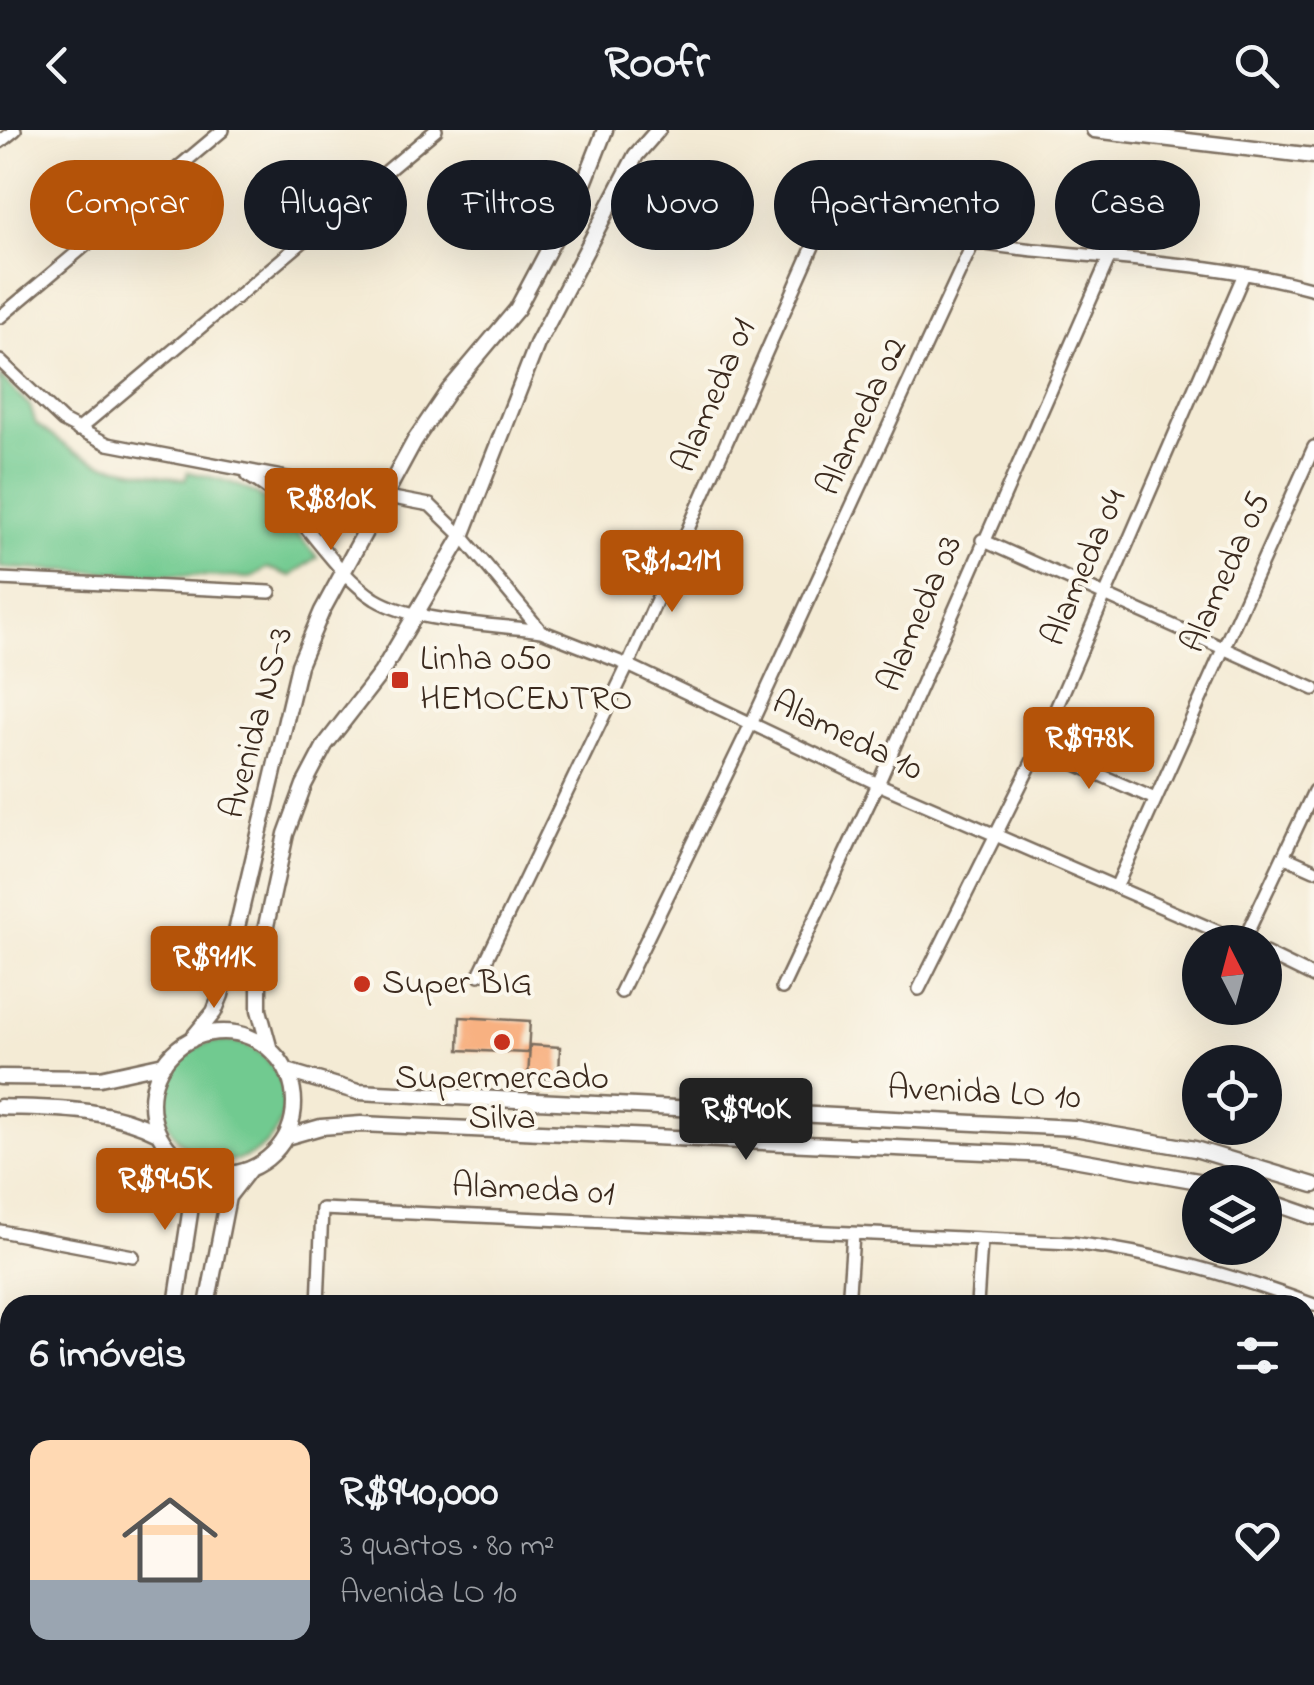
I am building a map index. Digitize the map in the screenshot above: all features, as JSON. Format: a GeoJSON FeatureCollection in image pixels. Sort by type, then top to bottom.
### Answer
{"type":"FeatureCollection","features":[{"type":"Feature","properties":{"kind":"street"},"geometry":{"type":"LineString","coordinates":[[0,142],[15,130]]}},
{"type":"Feature","properties":{"kind":"street"},"geometry":{"type":"LineString","coordinates":[[0,317],[222,130]]}},
{"type":"Feature","properties":{"kind":"street"},"geometry":{"type":"LineString","coordinates":[[78,430],[436,130]]}},
{"type":"Feature","properties":{"kind":"street","name":"Avenida NS-3"},"geometry":{"type":"LineString","coordinates":[[164,1064],[191,1040],[214,1012],[221,995],[299,666],[322,610],[415,440],[449,390],[517,310],[585,181],[605,130]]}},
{"type":"Feature","properties":{"kind":"street","name":"Avenida NS-3"},"geometry":{"type":"LineString","coordinates":[[287,1071],[270,1050],[257,983],[286,834],[314,762],[371,688],[462,536],[537,344],[636,155],[658,130]]}},
{"type":"Feature","properties":{"kind":"street"},"geometry":{"type":"LineString","coordinates":[[1094,130],[1314,156]]}},
{"type":"Feature","properties":{"kind":"street","name":"Alameda 01"},"geometry":{"type":"LineString","coordinates":[[479,975],[628,665],[808,250]]}},
{"type":"Feature","properties":{"kind":"street","name":"Alameda 02"},"geometry":{"type":"LineString","coordinates":[[621,992],[752,722],[970,250]]}},
{"type":"Feature","properties":{"kind":"street"},"geometry":{"type":"LineString","coordinates":[[1029,250],[1108,260],[1187,263],[1314,289]]}},
{"type":"Feature","properties":{"kind":"street","name":"Alameda 03"},"geometry":{"type":"LineString","coordinates":[[782,988],[878,784],[1108,260]]}},
{"type":"Feature","properties":{"kind":"street","name":"Alameda 04"},"geometry":{"type":"LineString","coordinates":[[919,989],[1040,748],[1102,595],[1244,274]]}},
{"type":"Feature","properties":{"kind":"street","name":"Alameda 10"},"geometry":{"type":"LineString","coordinates":[[0,361],[56,416],[122,448],[430,505],[462,536],[542,631],[628,665],[878,784],[1205,925]]}},
{"type":"Feature","properties":{"kind":"street","name":"Alameda 05"},"geometry":{"type":"LineString","coordinates":[[1117,885],[1314,447]]}},
{"type":"Feature","properties":{"kind":"street"},"geometry":{"type":"LineString","coordinates":[[235,470],[278,496],[346,572],[377,600],[416,613],[542,631]]}},
{"type":"Feature","properties":{"kind":"street"},"geometry":{"type":"LineString","coordinates":[[982,540],[1314,690]]}},
{"type":"Feature","properties":{"kind":"street"},"geometry":{"type":"LineString","coordinates":[[0,588],[0,579],[270,592]]}},
{"type":"Feature","properties":{"kind":"street"},"geometry":{"type":"LineString","coordinates":[[1040,748],[1155,798]]}},
{"type":"Feature","properties":{"kind":"street"},"geometry":{"type":"LineString","coordinates":[[1251,925],[1314,791]]}},
{"type":"Feature","properties":{"kind":"street"},"geometry":{"type":"LineString","coordinates":[[1285,857],[1314,870]]}},
{"type":"Feature","properties":{"kind":"street"},"geometry":{"type":"LineString","coordinates":[[1282,962],[1314,977]]}},
{"type":"Feature","properties":{"kind":"street"},"geometry":{"type":"LineString","coordinates":[[191,1040],[233,1033],[270,1050]]}},
{"type":"Feature","properties":{"kind":"street"},"geometry":{"type":"LineString","coordinates":[[0,1077],[100,1078],[164,1064]]}},
{"type":"Feature","properties":{"kind":"street"},"geometry":{"type":"LineString","coordinates":[[158,1133],[152,1098],[164,1064]]}},
{"type":"Feature","properties":{"kind":"street"},"geometry":{"type":"LineString","coordinates":[[209,1295],[228,1197],[250,1168],[273,1154],[286,1137],[294,1104],[287,1071]]}},
{"type":"Feature","properties":{"kind":"street","name":"Avenida LO 10"},"geometry":{"type":"LineString","coordinates":[[287,1071],[358,1092],[1074,1128],[1194,1150],[1314,1185]]}},
{"type":"Feature","properties":{"kind":"street"},"geometry":{"type":"LineString","coordinates":[[0,1107],[110,1113],[158,1133],[182,1160],[215,1173],[250,1168]]}},
{"type":"Feature","properties":{"kind":"street","name":"Avenida LO 10"},"geometry":{"type":"LineString","coordinates":[[286,1137],[320,1127],[361,1124],[993,1152],[1083,1158],[1182,1178]]}},
{"type":"Feature","properties":{"kind":"street"},"geometry":{"type":"LineString","coordinates":[[178,1295],[190,1212],[182,1160]]}},
{"type":"Feature","properties":{"kind":"street"},"geometry":{"type":"LineString","coordinates":[[1282,1206],[1314,1217]]}},
{"type":"Feature","properties":{"kind":"street","name":"Alameda 01"},"geometry":{"type":"LineString","coordinates":[[318,1295],[322,1209],[981,1241]]}},
{"type":"Feature","properties":{"kind":"street"},"geometry":{"type":"LineString","coordinates":[[0,1231],[132,1256]]}},
{"type":"Feature","properties":{"kind":"street"},"geometry":{"type":"LineString","coordinates":[[849,1295],[853,1235]]}},
{"type":"Feature","properties":{"kind":"street"},"geometry":{"type":"LineString","coordinates":[[978,1295],[981,1241],[1119,1248],[1218,1270],[1285,1295]]}},
{"type":"Feature","properties":{"kind":"green space"},"geometry":{"type":"Polygon","coordinates":[[[0,376],[30,406],[36,424],[74,452],[102,464],[185,480],[188,472],[233,483],[263,498],[317,557],[291,576],[268,568],[249,578],[0,568],[0,376]]]}},
{"type":"Feature","properties":{"kind":"green space"},"geometry":{"type":"Polygon","coordinates":[[[224,1041],[247,1046],[266,1059],[279,1078],[284,1101],[279,1124],[266,1143],[247,1156],[224,1161],[201,1156],[182,1143],[169,1124],[164,1101],[169,1078],[182,1059],[201,1046],[224,1041]]]}},
{"type":"Feature","properties":{"kind":"building"},"geometry":{"type":"Polygon","coordinates":[[[460,1017],[530,1021],[528,1053],[459,1050],[460,1017]]]}},
{"type":"Feature","properties":{"kind":"building"},"geometry":{"type":"Polygon","coordinates":[[[530,1045],[560,1047],[559,1079],[528,1078],[530,1045]]]}},
{"type":"Feature","properties":{"kind":"place","name":"Linha 050 HEMOCENTRO"},"geometry":{"type":"Point","coordinates":[400,680]}},
{"type":"Feature","properties":{"kind":"place","name":"Super BIG"},"geometry":{"type":"Point","coordinates":[362,984]}},
{"type":"Feature","properties":{"kind":"place","name":"Supermercado Silva"},"geometry":{"type":"Point","coordinates":[502,1042]}}]}
